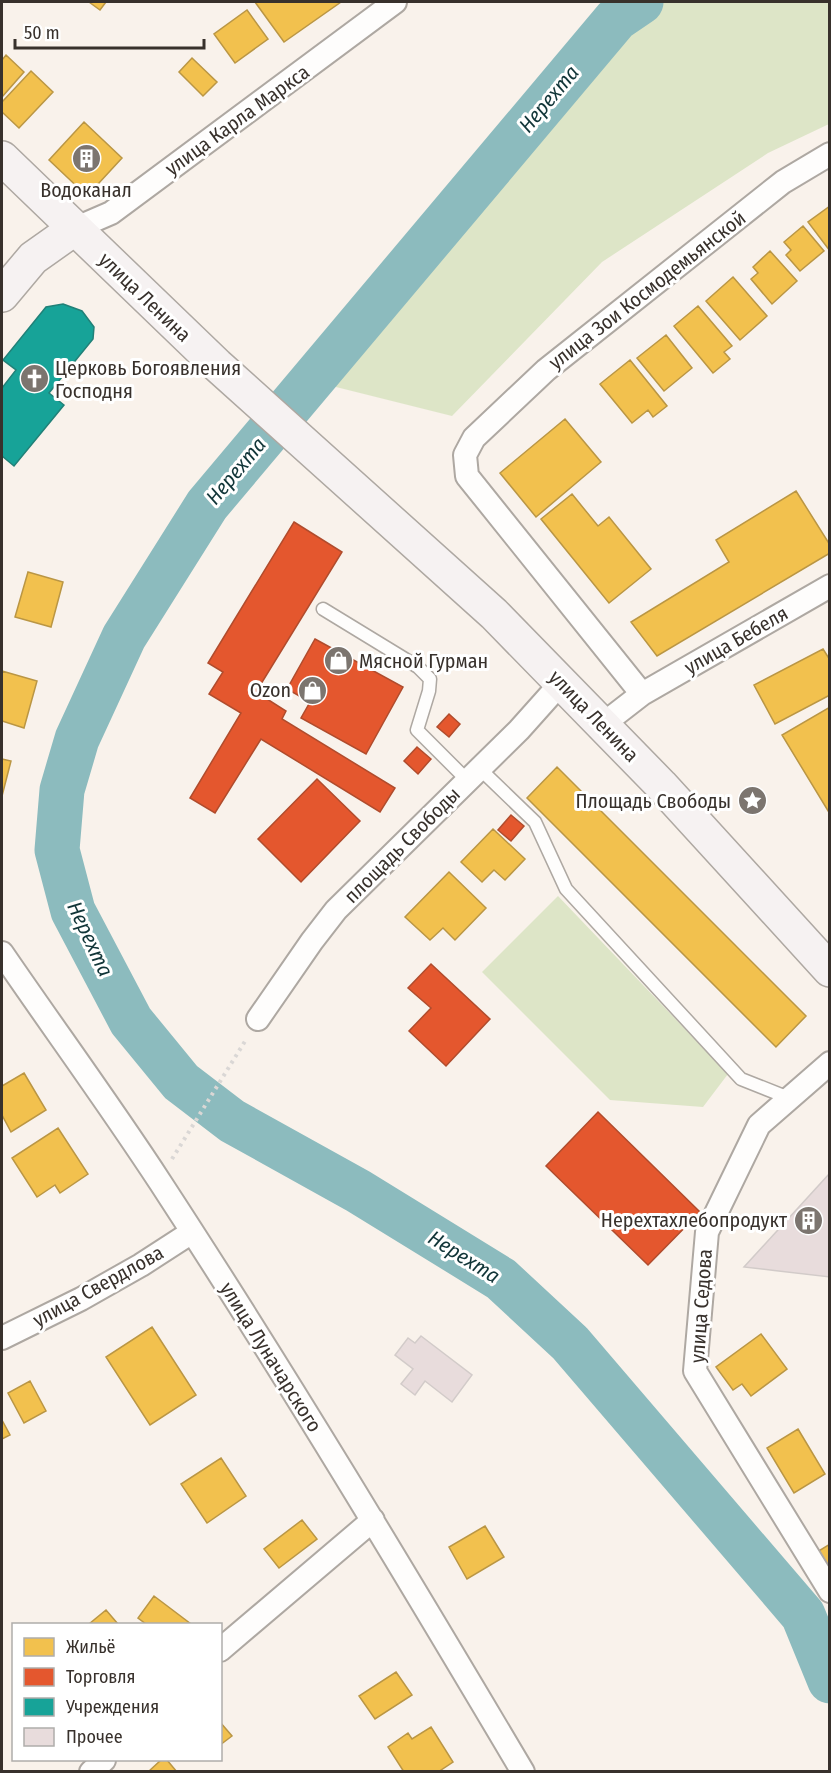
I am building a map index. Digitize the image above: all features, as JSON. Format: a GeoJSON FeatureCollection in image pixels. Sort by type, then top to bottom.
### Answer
{"type":"FeatureCollection","features":[{"type":"Feature","properties":{"kind":"main road","name":"улица Ленина"},"geometry":{"type":"LineString","coordinates":[[2,158],[217,365],[494,614],[661,784],[830,970]]}},
{"type":"Feature","properties":{"kind":"main road"},"geometry":{"type":"LineString","coordinates":[[2,295],[33,258],[74,229]]}},
{"type":"Feature","properties":{"kind":"street","name":"улица Карла Маркса"},"geometry":{"type":"LineString","coordinates":[[74,229],[111,213],[395,2]]}},
{"type":"Feature","properties":{"kind":"street","name":"улица Зои Космодемьянской"},"geometry":{"type":"LineString","coordinates":[[642,694],[467,476],[465,455],[474,438],[546,370],[783,182],[830,154]]}},
{"type":"Feature","properties":{"kind":"street","name":"улица Бебеля"},"geometry":{"type":"LineString","coordinates":[[602,725],[642,694],[830,586]]}},
{"type":"Feature","properties":{"kind":"street","name":"площадь Свободы"},"geometry":{"type":"LineString","coordinates":[[258,1019],[336,910],[519,730],[561,683]]}},
{"type":"Feature","properties":{"kind":"street","name":"улица Луначарского"},"geometry":{"type":"LineString","coordinates":[[2,953],[192,1232],[373,1520],[523,1772]]}},
{"type":"Feature","properties":{"kind":"street","name":"улица Седова"},"geometry":{"type":"LineString","coordinates":[[830,1063],[759,1125],[707,1233],[695,1371],[830,1591]]}},
{"type":"Feature","properties":{"kind":"street","name":"улица Свердлова"},"geometry":{"type":"LineString","coordinates":[[2,1338],[81,1299],[141,1265],[192,1232]]}},
{"type":"Feature","properties":{"kind":"street"},"geometry":{"type":"LineString","coordinates":[[222,1648],[373,1520]]}},
{"type":"Feature","properties":{"kind":"street"},"geometry":{"type":"LineString","coordinates":[[92,1772],[103,1761]]}},
{"type":"Feature","properties":{"kind":"lane"},"geometry":{"type":"LineString","coordinates":[[323,609],[418,667],[430,679],[429,691],[417,730],[535,822],[566,889],[741,1079],[789,1098]]}},
{"type":"Feature","properties":{"kind":"path"},"geometry":{"type":"LineString","coordinates":[[182,1146],[258,1019]]}},
{"type":"Feature","properties":{"kind":"green space"},"geometry":{"type":"Polygon","coordinates":[[[641,2],[829,2],[829,124],[768,153],[602,262],[452,416],[312,381],[616,19],[641,2]]]}},
{"type":"Feature","properties":{"kind":"green space"},"geometry":{"type":"Polygon","coordinates":[[[558,896],[728,1074],[703,1107],[610,1100],[482,972],[558,896]]]}},
{"type":"Feature","properties":{"kind":"building: Жильё"},"geometry":{"type":"Polygon","coordinates":[[[89,2],[106,2],[100,10],[89,2]]]}},
{"type":"Feature","properties":{"kind":"building: Жильё"},"geometry":{"type":"Polygon","coordinates":[[[255,2],[341,2],[284,42],[255,2]]]}},
{"type":"Feature","properties":{"kind":"building: Жильё"},"geometry":{"type":"Polygon","coordinates":[[[247,10],[268,39],[235,63],[214,34],[247,10]]]}},
{"type":"Feature","properties":{"kind":"building: Жильё"},"geometry":{"type":"Polygon","coordinates":[[[6,55],[24,72],[2,97],[2,60],[6,55]]]}},
{"type":"Feature","properties":{"kind":"building: Жильё"},"geometry":{"type":"Polygon","coordinates":[[[192,58],[217,82],[203,96],[179,72],[192,58]]]}},
{"type":"Feature","properties":{"kind":"building: Жильё"},"geometry":{"type":"Polygon","coordinates":[[[31,71],[53,92],[19,128],[2,112],[2,102],[31,71]]]}},
{"type":"Feature","properties":{"kind":"building: Жильё","name":"Водоканал"},"geometry":{"type":"Polygon","coordinates":[[[84,122],[122,158],[87,196],[49,160],[84,122]]]}},
{"type":"Feature","properties":{"kind":"building: Жильё"},"geometry":{"type":"Polygon","coordinates":[[[830,206],[830,251],[808,222],[830,206]]]}},
{"type":"Feature","properties":{"kind":"building: Жильё"},"geometry":{"type":"Polygon","coordinates":[[[803,226],[824,251],[800,271],[786,255],[791,250],[784,242],[803,226]]]}},
{"type":"Feature","properties":{"kind":"building: Жильё"},"geometry":{"type":"Polygon","coordinates":[[[770,251],[797,281],[772,304],[751,279],[758,273],[753,267],[770,251]]]}},
{"type":"Feature","properties":{"kind":"building: Жильё"},"geometry":{"type":"Polygon","coordinates":[[[733,277],[767,316],[740,340],[706,301],[733,277]]]}},
{"type":"Feature","properties":{"kind":"building: Жильё"},"geometry":{"type":"Polygon","coordinates":[[[698,306],[732,346],[724,352],[730,359],[713,373],[674,326],[698,306]]]}},
{"type":"Feature","properties":{"kind":"building: Жильё"},"geometry":{"type":"Polygon","coordinates":[[[666,335],[692,368],[664,391],[637,358],[666,335]]]}},
{"type":"Feature","properties":{"kind":"building: Жильё"},"geometry":{"type":"Polygon","coordinates":[[[630,360],[667,406],[653,417],[648,410],[632,423],[600,384],[630,360]]]}},
{"type":"Feature","properties":{"kind":"building: Жильё"},"geometry":{"type":"Polygon","coordinates":[[[565,419],[601,462],[536,517],[500,473],[565,419]]]}},
{"type":"Feature","properties":{"kind":"building: Жильё"},"geometry":{"type":"Polygon","coordinates":[[[796,491],[830,545],[830,553],[657,656],[631,622],[729,562],[716,540],[796,491]]]}},
{"type":"Feature","properties":{"kind":"building: Жильё"},"geometry":{"type":"Polygon","coordinates":[[[572,494],[598,526],[609,517],[651,569],[609,603],[541,519],[572,494]]]}},
{"type":"Feature","properties":{"kind":"building: Жильё"},"geometry":{"type":"Polygon","coordinates":[[[28,572],[63,582],[51,627],[15,617],[28,572]]]}},
{"type":"Feature","properties":{"kind":"building: Жильё"},"geometry":{"type":"Polygon","coordinates":[[[823,649],[830,660],[830,695],[775,724],[754,685],[823,649]]]}},
{"type":"Feature","properties":{"kind":"building: Жильё"},"geometry":{"type":"Polygon","coordinates":[[[2,671],[37,681],[24,728],[2,721],[2,671]]]}},
{"type":"Feature","properties":{"kind":"building: Жильё"},"geometry":{"type":"Polygon","coordinates":[[[830,707],[830,814],[782,735],[830,707]]]}},
{"type":"Feature","properties":{"kind":"building: Жильё"},"geometry":{"type":"Polygon","coordinates":[[[2,759],[11,761],[2,796],[2,759]]]}},
{"type":"Feature","properties":{"kind":"building: Жильё"},"geometry":{"type":"Polygon","coordinates":[[[557,767],[806,1016],[776,1047],[527,798],[557,767]]]}},
{"type":"Feature","properties":{"kind":"building: Жильё"},"geometry":{"type":"Polygon","coordinates":[[[493,829],[525,859],[505,880],[494,870],[482,882],[461,862],[493,829]]]}},
{"type":"Feature","properties":{"kind":"building: Жильё"},"geometry":{"type":"Polygon","coordinates":[[[449,872],[486,908],[455,940],[443,928],[430,940],[405,917],[449,872]]]}},
{"type":"Feature","properties":{"kind":"building: Жильё"},"geometry":{"type":"Polygon","coordinates":[[[24,1073],[46,1110],[11,1132],[2,1115],[2,1086],[24,1073]]]}},
{"type":"Feature","properties":{"kind":"building: Жильё"},"geometry":{"type":"Polygon","coordinates":[[[58,1128],[88,1174],[60,1193],[55,1185],[37,1197],[12,1158],[58,1128]]]}},
{"type":"Feature","properties":{"kind":"building: Жильё"},"geometry":{"type":"Polygon","coordinates":[[[152,1327],[196,1395],[150,1425],[106,1357],[152,1327]]]}},
{"type":"Feature","properties":{"kind":"building: Жильё"},"geometry":{"type":"Polygon","coordinates":[[[761,1334],[787,1369],[751,1396],[742,1384],[733,1390],[716,1367],[761,1334]]]}},
{"type":"Feature","properties":{"kind":"building: Жильё"},"geometry":{"type":"Polygon","coordinates":[[[30,1381],[46,1411],[24,1423],[8,1393],[30,1381]]]}},
{"type":"Feature","properties":{"kind":"building: Жильё"},"geometry":{"type":"Polygon","coordinates":[[[2,1420],[10,1435],[2,1439],[2,1420]]]}},
{"type":"Feature","properties":{"kind":"building: Жильё"},"geometry":{"type":"Polygon","coordinates":[[[798,1429],[825,1474],[794,1493],[767,1448],[798,1429]]]}},
{"type":"Feature","properties":{"kind":"building: Жильё"},"geometry":{"type":"Polygon","coordinates":[[[221,1458],[246,1496],[207,1523],[181,1484],[221,1458]]]}},
{"type":"Feature","properties":{"kind":"building: Жильё"},"geometry":{"type":"Polygon","coordinates":[[[302,1520],[317,1539],[279,1568],[264,1549],[302,1520]]]}},
{"type":"Feature","properties":{"kind":"building: Жильё"},"geometry":{"type":"Polygon","coordinates":[[[485,1526],[504,1557],[467,1579],[449,1547],[485,1526]]]}},
{"type":"Feature","properties":{"kind":"building: Жильё"},"geometry":{"type":"Polygon","coordinates":[[[830,1544],[830,1572],[817,1552],[830,1544]]]}},
{"type":"Feature","properties":{"kind":"building: Жильё"},"geometry":{"type":"Polygon","coordinates":[[[154,1596],[190,1623],[145,1623],[138,1618],[154,1596]]]}},
{"type":"Feature","properties":{"kind":"building: Жильё"},"geometry":{"type":"Polygon","coordinates":[[[106,1610],[117,1623],[90,1623],[106,1610]]]}},
{"type":"Feature","properties":{"kind":"building: Жильё"},"geometry":{"type":"Polygon","coordinates":[[[396,1672],[412,1695],[375,1719],[359,1696],[396,1672]]]}},
{"type":"Feature","properties":{"kind":"building: Жильё"},"geometry":{"type":"Polygon","coordinates":[[[222,1724],[232,1736],[222,1744],[222,1724]]]}},
{"type":"Feature","properties":{"kind":"building: Жильё"},"geometry":{"type":"Polygon","coordinates":[[[431,1727],[453,1762],[438,1772],[404,1772],[388,1747],[408,1733],[412,1739],[431,1727]]]}},
{"type":"Feature","properties":{"kind":"building: Жильё"},"geometry":{"type":"Polygon","coordinates":[[[160,1761],[168,1761],[177,1772],[148,1772],[160,1761]]]}},
{"type":"Feature","properties":{"kind":"building: Торговля"},"geometry":{"type":"Polygon","coordinates":[[[294,522],[342,552],[256,692],[286,711],[282,719],[395,788],[380,812],[261,739],[215,813],[190,798],[241,713],[209,694],[223,672],[208,663],[294,522]]]}},
{"type":"Feature","properties":{"kind":"building: Торговля"},"geometry":{"type":"Polygon","coordinates":[[[315,639],[403,687],[366,754],[301,718],[310,702],[287,689],[315,639]]]}},
{"type":"Feature","properties":{"kind":"building: Торговля"},"geometry":{"type":"Polygon","coordinates":[[[449,714],[460,724],[449,737],[437,727],[449,714]]]}},
{"type":"Feature","properties":{"kind":"building: Торговля"},"geometry":{"type":"Polygon","coordinates":[[[417,747],[431,759],[418,774],[404,761],[417,747]]]}},
{"type":"Feature","properties":{"kind":"building: Торговля"},"geometry":{"type":"Polygon","coordinates":[[[317,779],[360,821],[301,882],[258,839],[317,779]]]}},
{"type":"Feature","properties":{"kind":"building: Торговля"},"geometry":{"type":"Polygon","coordinates":[[[511,815],[524,826],[511,841],[498,830],[511,815]]]}},
{"type":"Feature","properties":{"kind":"building: Торговля"},"geometry":{"type":"Polygon","coordinates":[[[431,964],[490,1019],[446,1066],[409,1031],[431,1008],[408,988],[431,964]]]}},
{"type":"Feature","properties":{"kind":"building: Торговля"},"geometry":{"type":"Polygon","coordinates":[[[598,1112],[700,1212],[648,1265],[546,1166],[598,1112]]]}},
{"type":"Feature","properties":{"kind":"building: Учреждения","name":"Церковь Богоявления Господня"},"geometry":{"type":"Polygon","coordinates":[[[63,304],[82,311],[94,327],[93,339],[49,393],[64,405],[14,466],[2,456],[2,388],[16,370],[3,360],[46,307],[63,304]]]}},
{"type":"Feature","properties":{"kind":"building: Прочее","name":"Нерехтахлебопродукт"},"geometry":{"type":"Polygon","coordinates":[[[830,1173],[830,1277],[744,1267],[830,1173]]]}},
{"type":"Feature","properties":{"kind":"building: Прочее"},"geometry":{"type":"Polygon","coordinates":[[[421,1336],[472,1375],[452,1402],[425,1381],[415,1395],[401,1384],[413,1369],[395,1355],[408,1338],[415,1343],[421,1336]]]}},
{"type":"Feature","properties":{"kind":"waterway","name":"Нерехта"},"geometry":{"type":"LineString","coordinates":[[641,2],[616,19],[207,505],[124,637],[77,739],[62,790],[57,850],[73,911],[131,1021],[181,1082],[232,1121],[358,1191],[501,1279],[570,1343],[803,1615],[830,1681]]}},
{"type":"Feature","properties":{"kind":"place","name":"Водоканал"},"geometry":{"type":"Point","coordinates":[86,159]}},
{"type":"Feature","properties":{"kind":"place","name":"Церковь Богоявления Господня"},"geometry":{"type":"Point","coordinates":[34,379]}},
{"type":"Feature","properties":{"kind":"place","name":"Мясной Гурман"},"geometry":{"type":"Point","coordinates":[338,661]}},
{"type":"Feature","properties":{"kind":"place","name":"Ozon"},"geometry":{"type":"Point","coordinates":[312,690]}},
{"type":"Feature","properties":{"kind":"place","name":"Площадь Свободы"},"geometry":{"type":"Point","coordinates":[752,801]}},
{"type":"Feature","properties":{"kind":"place","name":"Нерехтахлебопродукт"},"geometry":{"type":"Point","coordinates":[808,1220]}}]}
